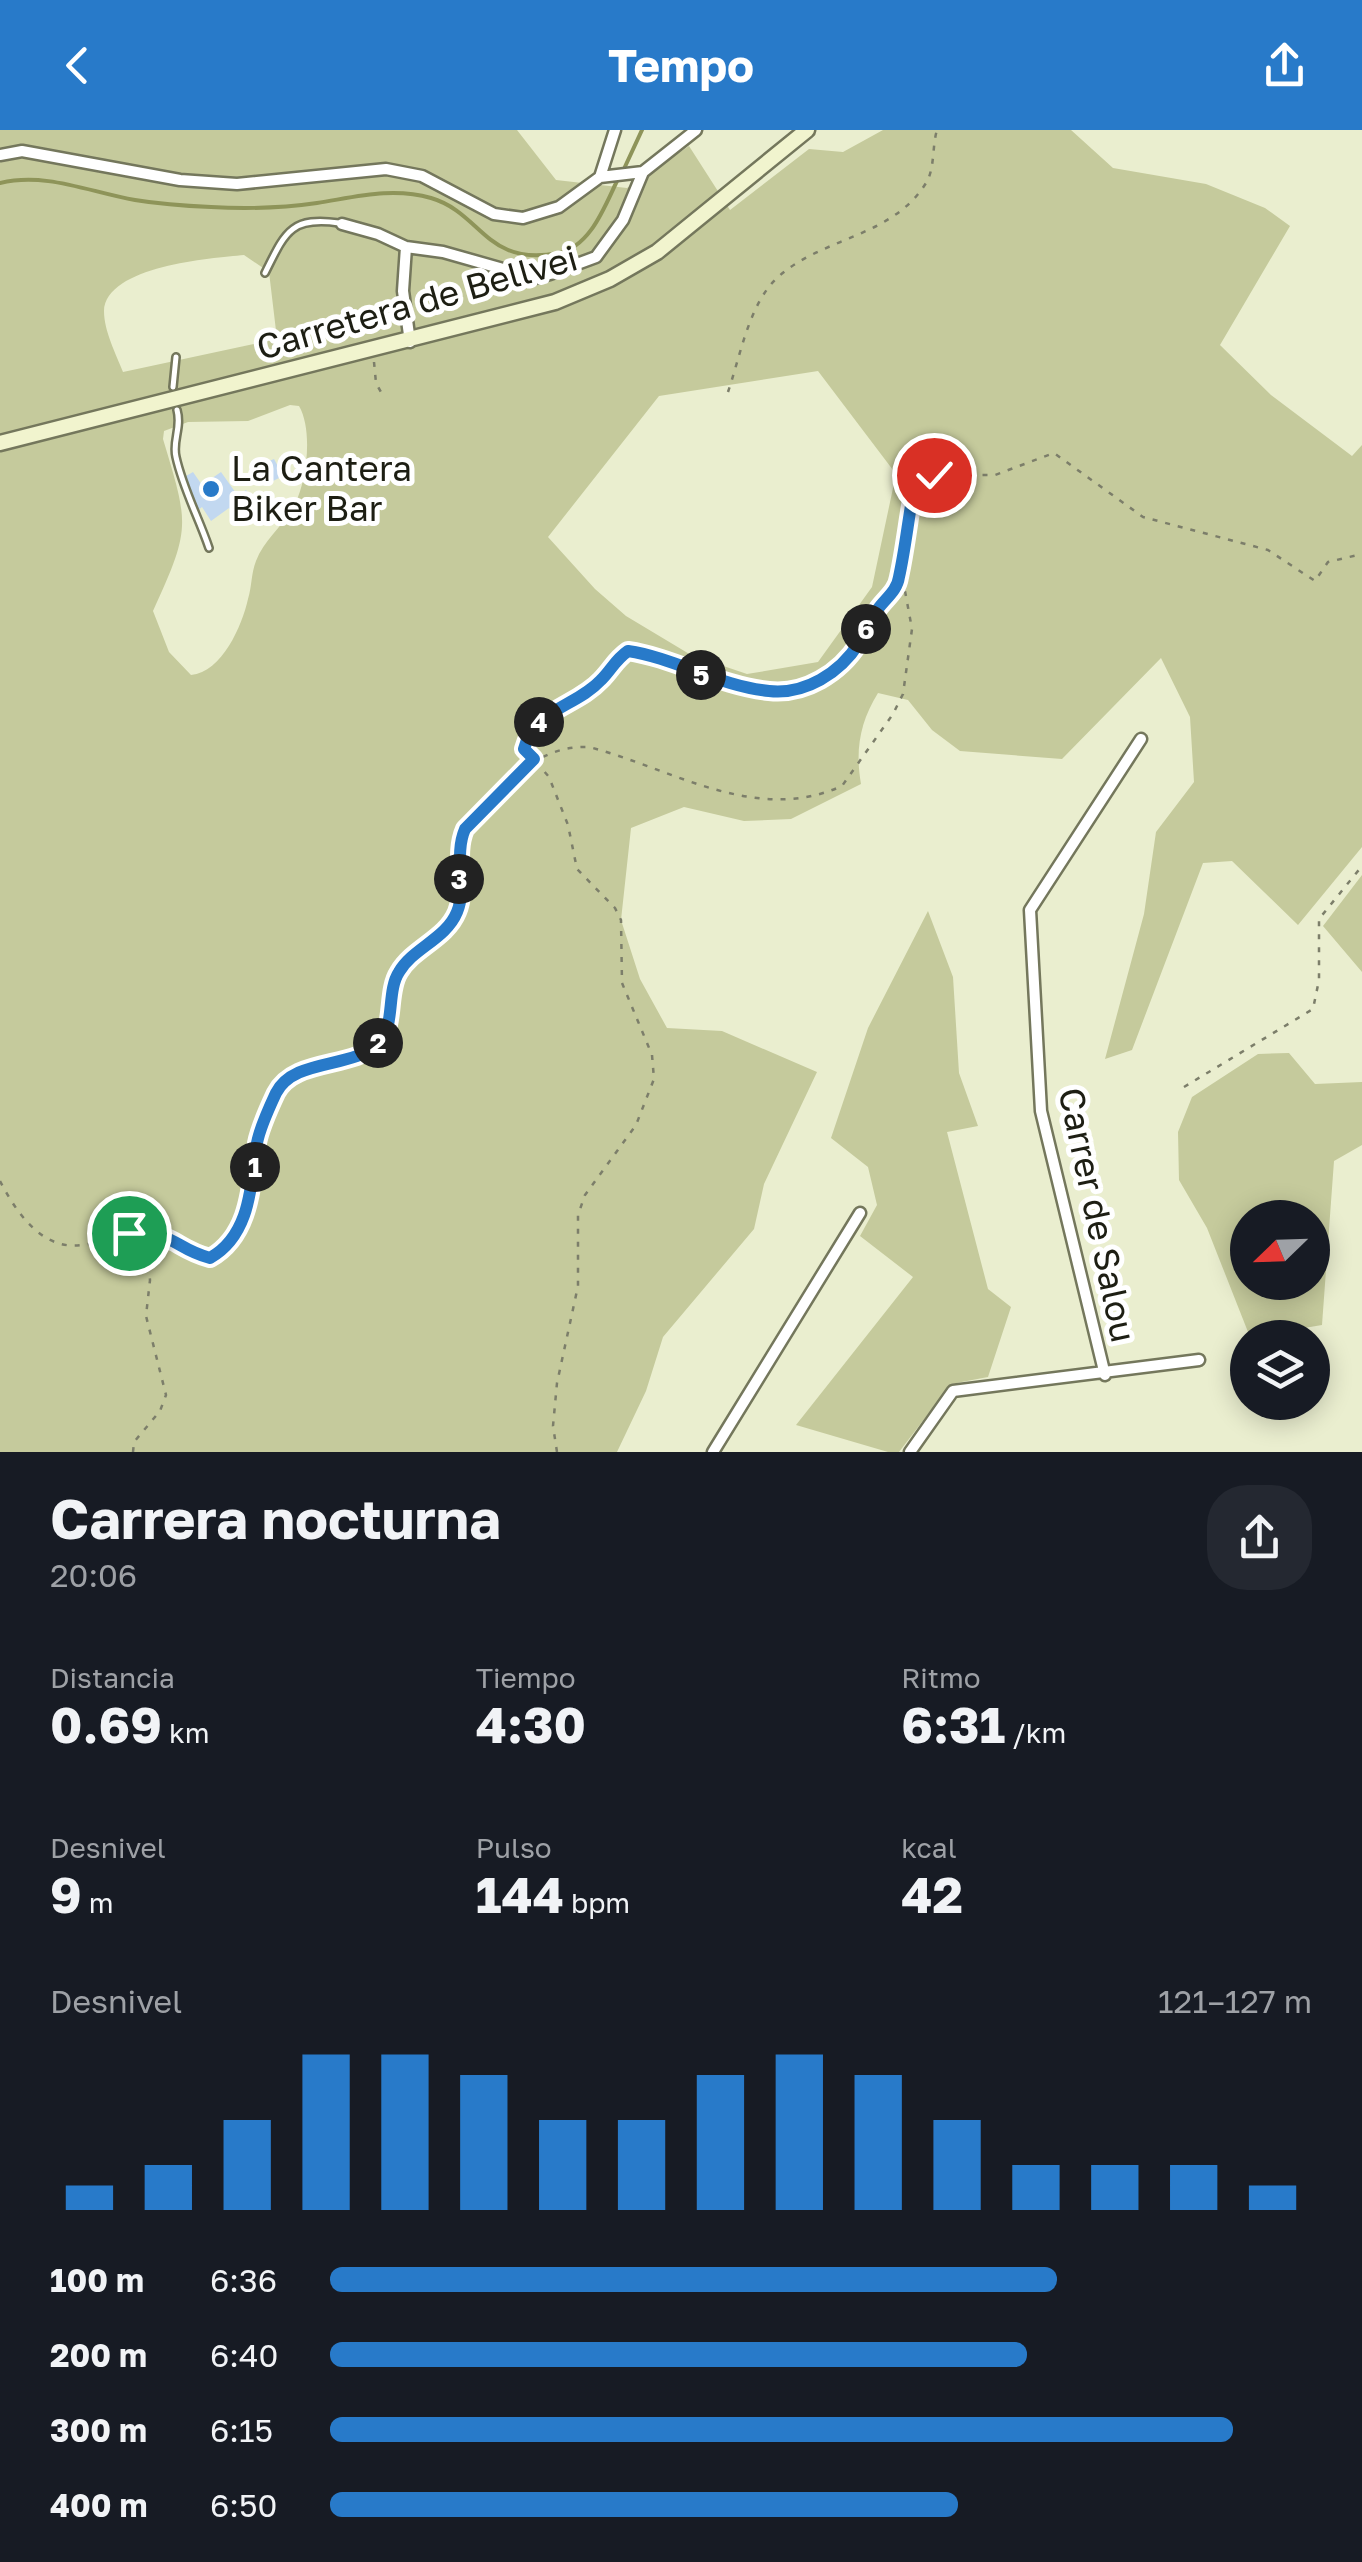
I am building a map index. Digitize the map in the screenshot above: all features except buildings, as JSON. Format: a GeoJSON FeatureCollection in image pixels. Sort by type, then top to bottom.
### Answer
{"type":"FeatureCollection","features":[{"type":"Feature","properties":{"kind":"main road","name":"Carretera de Bellvei"},"geometry":{"type":"LineString","coordinates":[[0,442],[410,342],[555,302],[610,279],[681,234],[808,130]]}},
{"type":"Feature","properties":{"kind":"street"},"geometry":{"type":"LineString","coordinates":[[600,177],[616,130]]}},
{"type":"Feature","properties":{"kind":"street"},"geometry":{"type":"LineString","coordinates":[[0,154],[22,151],[180,180],[238,184],[386,168],[422,176],[494,214],[522,218],[558,207],[600,177],[637,173],[696,130]]}},
{"type":"Feature","properties":{"kind":"street"},"geometry":{"type":"LineString","coordinates":[[342,224],[378,234],[406,248],[443,252],[534,278],[596,257],[623,220],[637,173]]}},
{"type":"Feature","properties":{"kind":"street"},"geometry":{"type":"LineString","coordinates":[[406,248],[403,291],[410,342]]}},
{"type":"Feature","properties":{"kind":"street","name":"Carrer de Salou"},"geometry":{"type":"LineString","coordinates":[[1104,1375],[1041,1110],[1030,910],[1141,739]]}},
{"type":"Feature","properties":{"kind":"street"},"geometry":{"type":"LineString","coordinates":[[713,1452],[860,1213]]}},
{"type":"Feature","properties":{"kind":"street"},"geometry":{"type":"LineString","coordinates":[[910,1452],[953,1391],[1104,1375],[1199,1360]]}},
{"type":"Feature","properties":{"kind":"lane"},"geometry":{"type":"LineString","coordinates":[[265,273],[286,234],[296,225],[308,220],[342,224]]}},
{"type":"Feature","properties":{"kind":"lane"},"geometry":{"type":"LineString","coordinates":[[173,387],[176,357]]}},
{"type":"Feature","properties":{"kind":"lane"},"geometry":{"type":"LineString","coordinates":[[177,410],[181,428],[175,454],[196,522],[203,529],[209,548]]}},
{"type":"Feature","properties":{"kind":"path"},"geometry":{"type":"LineString","coordinates":[[728,392],[758,306],[776,278],[826,248],[868,233],[910,202],[929,179],[938,130]]}},
{"type":"Feature","properties":{"kind":"path"},"geometry":{"type":"LineString","coordinates":[[375,350],[374,370],[382,394]]}},
{"type":"Feature","properties":{"kind":"path"},"geometry":{"type":"LineString","coordinates":[[557,1452],[553,1426],[557,1383],[578,1286],[578,1215],[585,1195],[636,1125],[654,1078],[652,1056],[622,983],[621,920],[615,908],[578,870],[568,825],[550,777],[524,749],[537,723],[560,705],[586,693],[603,679],[614,660],[628,651],[651,654],[691,673],[766,691],[806,688],[830,675],[858,646],[876,610],[899,580],[913,494],[920,482],[934,475],[996,475],[1054,453],[1143,517],[1268,550],[1316,581],[1328,562],[1362,554]]}},
{"type":"Feature","properties":{"kind":"path"},"geometry":{"type":"LineString","coordinates":[[1,1183],[22,1218],[55,1242],[79,1246],[129,1233],[154,1232],[175,1238],[210,1258],[224,1250],[246,1211],[254,1182],[258,1139],[278,1090],[295,1075],[358,1055],[378,1044],[385,1032],[399,970],[441,934],[456,915],[460,900],[459,843],[465,829],[534,759],[575,747],[589,747],[725,795],[773,799],[828,792],[842,786],[884,728],[902,694],[912,629],[900,564]]}},
{"type":"Feature","properties":{"kind":"path"},"geometry":{"type":"LineString","coordinates":[[1184,1087],[1313,1010],[1319,980],[1320,919],[1362,866]]}},
{"type":"Feature","properties":{"kind":"path"},"geometry":{"type":"LineString","coordinates":[[0,1192],[1,1183]]}},
{"type":"Feature","properties":{"kind":"path"},"geometry":{"type":"LineString","coordinates":[[132,1452],[134,1442],[160,1411],[166,1395],[146,1316],[150,1280],[146,1240],[154,1232]]}},
{"type":"Feature","properties":{"kind":"green space"},"geometry":{"type":"Polygon","coordinates":[[[0,130],[517,130],[556,180],[627,188],[689,146],[730,210],[809,149],[843,152],[883,130],[1071,130],[1113,168],[1206,184],[1265,208],[1290,226],[1220,345],[1271,395],[1352,456],[1362,445],[1362,847],[1298,925],[1232,861],[1203,863],[1132,1050],[1105,1059],[1144,914],[1156,832],[1194,782],[1190,717],[1161,658],[1062,759],[960,751],[932,730],[908,700],[878,693],[860,737],[861,784],[791,819],[744,821],[684,807],[631,828],[621,920],[640,979],[667,1028],[722,1031],[817,1072],[764,1184],[754,1229],[663,1337],[646,1391],[617,1452],[0,1452],[0,130]],[[244,255],[162,267],[140,274],[109,296],[105,319],[123,372],[277,339],[269,272],[244,255]],[[818,371],[659,396],[548,537],[595,589],[626,616],[691,655],[747,674],[818,662],[872,587],[896,474],[818,371]],[[290,405],[248,421],[188,422],[164,431],[182,526],[174,561],[153,611],[169,652],[191,675],[212,666],[236,634],[256,561],[295,504],[303,482],[307,441],[299,406],[290,405]]]}},
{"type":"Feature","properties":{"kind":"green space"},"geometry":{"type":"Polygon","coordinates":[[[1362,875],[1362,972],[1323,926],[1362,875]]]}},
{"type":"Feature","properties":{"kind":"green space"},"geometry":{"type":"Polygon","coordinates":[[[928,911],[953,977],[959,1073],[978,1126],[947,1132],[988,1289],[1011,1307],[988,1377],[951,1384],[899,1452],[888,1452],[796,1425],[913,1277],[860,1236],[877,1205],[868,1167],[831,1138],[868,1028],[928,911]]]}},
{"type":"Feature","properties":{"kind":"green space"},"geometry":{"type":"Polygon","coordinates":[[[1289,1053],[1315,1084],[1362,1082],[1362,1145],[1334,1161],[1330,1216],[1330,1200],[1230,1200],[1230,1286],[1207,1228],[1179,1180],[1178,1132],[1192,1097],[1258,1054],[1289,1053]]]}},
{"type":"Feature","properties":{"kind":"green space"},"geometry":{"type":"Polygon","coordinates":[[[1235,1300],[1324,1300],[1322,1320],[1243,1320],[1235,1300]]]}},
{"type":"Feature","properties":{"kind":"waterway"},"geometry":{"type":"LineString","coordinates":[[623,171],[642,130]]}},
{"type":"Feature","properties":{"kind":"waterway"},"geometry":{"type":"LineString","coordinates":[[0,183],[51,181],[144,201],[224,208],[291,206],[388,193],[417,195],[448,205],[500,246],[534,255],[558,253],[579,243],[596,224],[618,179]]}},
{"type":"Feature","properties":{"kind":"place","name":"La Cantera Biker Bar"},"geometry":{"type":"Point","coordinates":[211,489]}},
{"type":"Feature","properties":{"kind":"route"},"geometry":{"type":"LineString","coordinates":[[129,1233],[154,1232],[175,1238],[210,1258],[224,1250],[246,1211],[254,1182],[258,1139],[278,1090],[295,1075],[358,1055],[378,1044],[385,1032],[399,970],[441,934],[456,915],[460,900],[459,843],[465,829],[534,759],[524,749],[537,723],[560,705],[586,693],[603,679],[614,660],[628,651],[651,654],[691,673],[766,691],[806,688],[830,675],[858,646],[876,610],[899,580],[913,494],[920,482],[934,475]]}}]}
